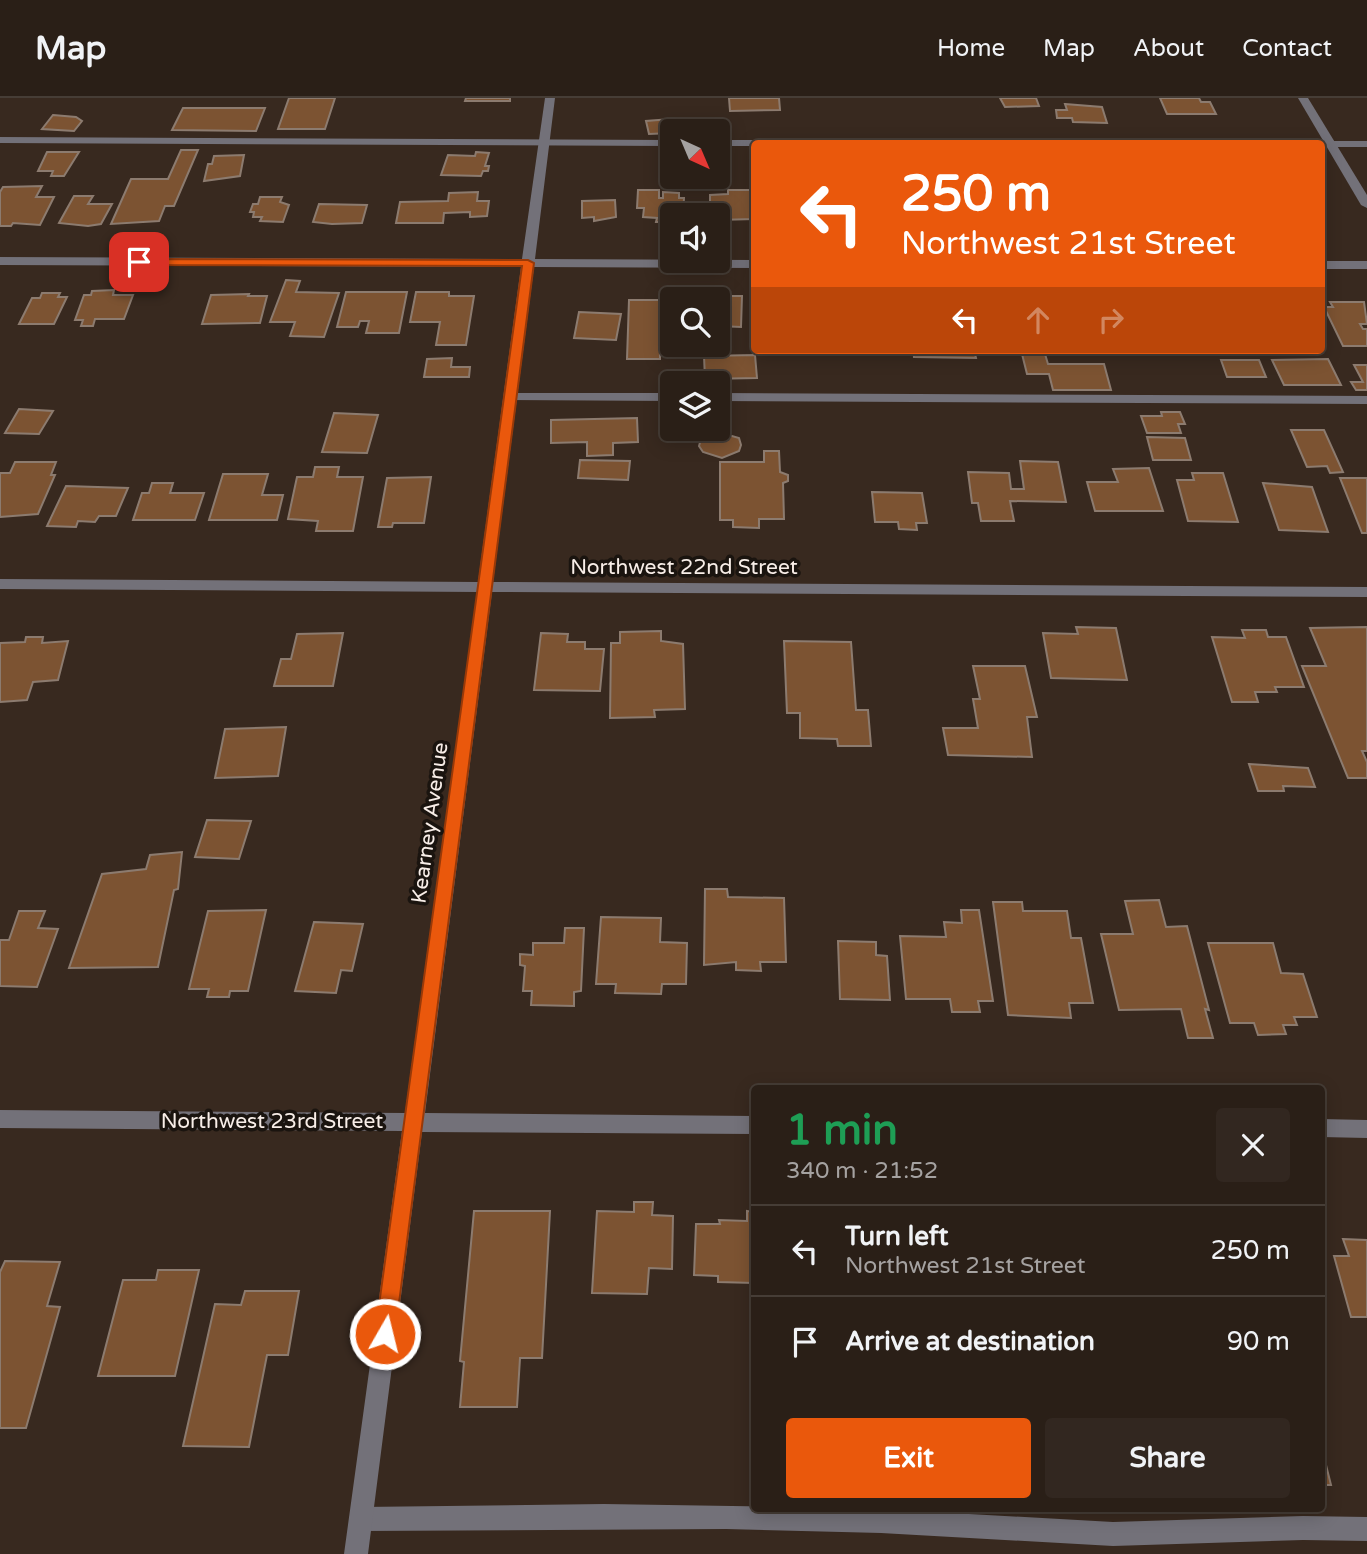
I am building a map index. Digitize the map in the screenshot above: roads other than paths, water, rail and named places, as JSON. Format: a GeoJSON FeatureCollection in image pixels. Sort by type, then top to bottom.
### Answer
{"type":"FeatureCollection","features":[{"type":"Feature","properties":{"kind":"street","name":"Kearney Avenue"},"geometry":{"type":"LineString","coordinates":[[356,1554],[550,98]]}},
{"type":"Feature","properties":{"kind":"street"},"geometry":{"type":"LineString","coordinates":[[1303,98],[1323,140]]}},
{"type":"Feature","properties":{"kind":"street"},"geometry":{"type":"LineString","coordinates":[[0,140],[660,143]]}},
{"type":"Feature","properties":{"kind":"street"},"geometry":{"type":"LineString","coordinates":[[730,143],[751,143]]}},
{"type":"Feature","properties":{"kind":"street"},"geometry":{"type":"LineString","coordinates":[[1325,144],[1367,144]]}},
{"type":"Feature","properties":{"kind":"street"},"geometry":{"type":"LineString","coordinates":[[1325,144],[1367,205]]}},
{"type":"Feature","properties":{"kind":"street"},"geometry":{"type":"LineString","coordinates":[[0,261],[751,264]]}},
{"type":"Feature","properties":{"kind":"street"},"geometry":{"type":"LineString","coordinates":[[1325,265],[1367,265]]}},
{"type":"Feature","properties":{"kind":"street"},"geometry":{"type":"LineString","coordinates":[[510,397],[660,397]]}},
{"type":"Feature","properties":{"kind":"street"},"geometry":{"type":"LineString","coordinates":[[730,397],[1367,400]]}},
{"type":"Feature","properties":{"kind":"street","name":"Northwest 22nd Street"},"geometry":{"type":"LineString","coordinates":[[0,584],[1367,592]]}},
{"type":"Feature","properties":{"kind":"street","name":"Northwest 23rd Street"},"geometry":{"type":"LineString","coordinates":[[0,1119],[751,1125]]}},
{"type":"Feature","properties":{"kind":"street"},"geometry":{"type":"LineString","coordinates":[[1325,1128],[1367,1129]]}},
{"type":"Feature","properties":{"kind":"street"},"geometry":{"type":"LineString","coordinates":[[361,1519],[670,1516],[850,1520],[1026,1531],[1156,1535],[1244,1528],[1367,1529]]}}]}
